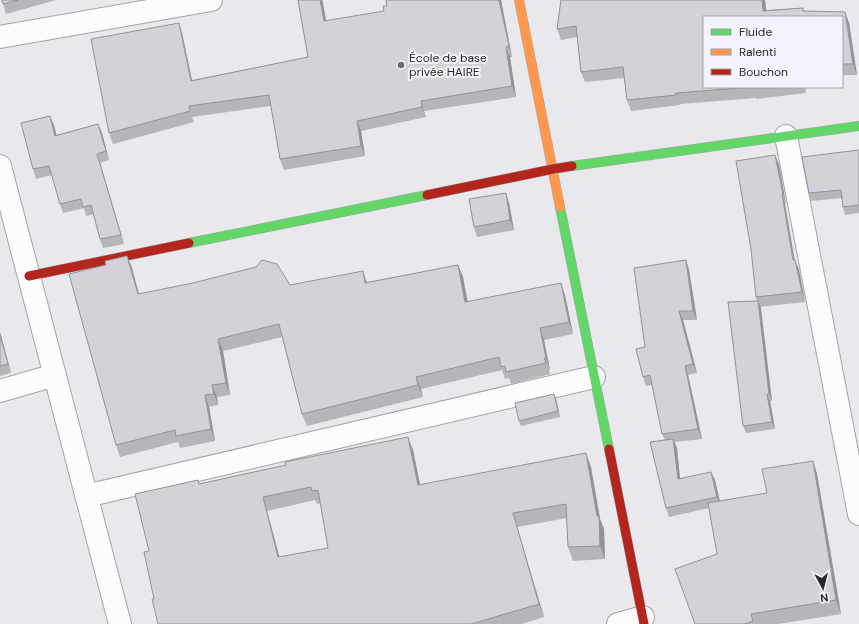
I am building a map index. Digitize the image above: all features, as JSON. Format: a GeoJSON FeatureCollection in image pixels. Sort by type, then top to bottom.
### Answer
{"type":"FeatureCollection","features":[{"type":"Feature","properties":{"kind":"street"},"geometry":{"type":"LineString","coordinates":[[0,37],[174,3],[211,0]]}},
{"type":"Feature","properties":{"kind":"street"},"geometry":{"type":"LineString","coordinates":[[519,0],[643,621],[618,624]]}},
{"type":"Feature","properties":{"kind":"street"},"geometry":{"type":"LineString","coordinates":[[29,276],[553,169],[859,126]]}},
{"type":"Feature","properties":{"kind":"street"},"geometry":{"type":"LineString","coordinates":[[786,136],[859,514]]}},
{"type":"Feature","properties":{"kind":"street"},"geometry":{"type":"LineString","coordinates":[[0,166],[120,624]]}},
{"type":"Feature","properties":{"kind":"street"},"geometry":{"type":"LineString","coordinates":[[0,391],[55,375]]}},
{"type":"Feature","properties":{"kind":"street"},"geometry":{"type":"LineString","coordinates":[[86,496],[594,377]]}},
{"type":"Feature","properties":{"kind":"building"},"geometry":{"type":"Polygon","coordinates":[[[2,0],[18,0],[3,4],[2,0]]]}},
{"type":"Feature","properties":{"kind":"building"},"geometry":{"type":"Polygon","coordinates":[[[298,0],[320,0],[324,21],[384,11],[383,6],[387,6],[386,0],[499,0],[509,46],[506,47],[512,86],[421,101],[422,107],[357,121],[361,146],[280,159],[269,95],[189,106],[190,111],[109,133],[91,39],[179,23],[191,81],[308,57],[298,0]]]}},
{"type":"Feature","properties":{"kind":"building"},"geometry":{"type":"Polygon","coordinates":[[[561,0],[762,0],[763,11],[803,8],[803,11],[845,12],[853,64],[843,64],[843,16],[703,16],[703,88],[739,88],[676,93],[676,95],[627,100],[623,67],[581,72],[576,26],[557,29],[561,0]]]}},
{"type":"Feature","properties":{"kind":"building"},"geometry":{"type":"Polygon","coordinates":[[[50,116],[55,136],[98,124],[106,151],[97,154],[121,235],[100,239],[91,205],[83,207],[81,199],[60,204],[49,166],[33,169],[21,123],[50,116]]]}},
{"type":"Feature","properties":{"kind":"building"},"geometry":{"type":"Polygon","coordinates":[[[859,150],[859,205],[843,207],[841,190],[809,193],[802,157],[859,150]]]}},
{"type":"Feature","properties":{"kind":"building"},"geometry":{"type":"Polygon","coordinates":[[[775,155],[783,194],[793,260],[795,260],[802,292],[756,297],[751,249],[736,161],[775,155]]]}},
{"type":"Feature","properties":{"kind":"building"},"geometry":{"type":"Polygon","coordinates":[[[506,193],[510,220],[474,227],[469,199],[506,193]]]}},
{"type":"Feature","properties":{"kind":"building"},"geometry":{"type":"Polygon","coordinates":[[[127,256],[138,294],[193,283],[256,267],[262,260],[277,264],[290,285],[363,271],[365,283],[458,265],[465,302],[561,283],[569,322],[540,328],[546,363],[506,372],[505,366],[501,367],[499,357],[416,377],[418,385],[302,414],[279,324],[218,339],[226,383],[212,385],[214,394],[205,395],[211,429],[176,436],[175,430],[116,445],[69,274],[106,265],[105,261],[127,256]]]}},
{"type":"Feature","properties":{"kind":"building"},"geometry":{"type":"Polygon","coordinates":[[[686,260],[693,311],[679,311],[693,364],[685,366],[698,429],[662,434],[650,375],[643,377],[636,349],[645,347],[634,268],[686,260]]]}},
{"type":"Feature","properties":{"kind":"building"},"geometry":{"type":"Polygon","coordinates":[[[758,301],[769,394],[767,394],[772,422],[743,426],[728,302],[758,301]]]}},
{"type":"Feature","properties":{"kind":"building"},"geometry":{"type":"Polygon","coordinates":[[[0,335],[8,364],[0,366],[0,335]]]}},
{"type":"Feature","properties":{"kind":"building"},"geometry":{"type":"Polygon","coordinates":[[[554,394],[558,411],[519,421],[515,403],[554,394]]]}},
{"type":"Feature","properties":{"kind":"building"},"geometry":{"type":"Polygon","coordinates":[[[408,437],[418,485],[586,453],[597,516],[599,516],[600,546],[568,547],[566,504],[513,513],[539,604],[471,624],[158,624],[144,552],[149,551],[135,494],[198,480],[199,484],[286,465],[285,462],[408,437]],[[311,487],[263,497],[278,557],[328,548],[318,490],[312,491],[311,487]]]}},
{"type":"Feature","properties":{"kind":"building"},"geometry":{"type":"Polygon","coordinates":[[[673,439],[678,479],[711,472],[717,497],[666,508],[650,442],[673,439]]]}},
{"type":"Feature","properties":{"kind":"building"},"geometry":{"type":"Polygon","coordinates":[[[813,461],[836,600],[751,614],[753,621],[744,624],[695,624],[675,569],[717,554],[708,503],[767,493],[762,469],[813,461]]]}},
{"type":"Feature","properties":{"kind":"traffic: fast"},"geometry":{"type":"LineString","coordinates":[[572,166],[859,126]]}},
{"type":"Feature","properties":{"kind":"traffic: fast"},"geometry":{"type":"LineString","coordinates":[[189,243],[427,195]]}},
{"type":"Feature","properties":{"kind":"traffic: fast"},"geometry":{"type":"LineString","coordinates":[[560,207],[609,449]]}},
{"type":"Feature","properties":{"kind":"traffic: slow"},"geometry":{"type":"LineString","coordinates":[[519,0],[560,207]]}},
{"type":"Feature","properties":{"kind":"traffic: jam"},"geometry":{"type":"LineString","coordinates":[[427,195],[572,166]]}},
{"type":"Feature","properties":{"kind":"traffic: jam"},"geometry":{"type":"LineString","coordinates":[[29,276],[189,243]]}},
{"type":"Feature","properties":{"kind":"traffic: jam"},"geometry":{"type":"LineString","coordinates":[[609,449],[644,624]]}},
{"type":"Feature","properties":{"kind":"place","name":"École de base privée HAIRE"},"geometry":{"type":"Point","coordinates":[401,65]}}]}
